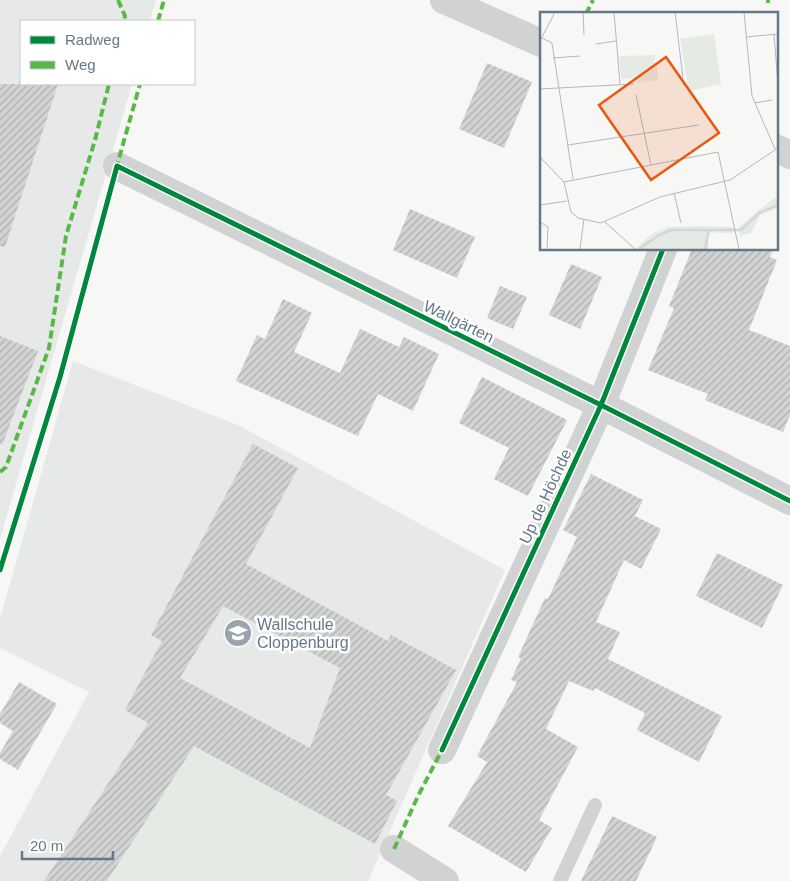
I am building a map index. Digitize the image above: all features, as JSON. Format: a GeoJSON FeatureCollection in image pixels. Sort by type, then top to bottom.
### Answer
{"type":"FeatureCollection","features":[{"type":"Feature","properties":{"kind":"street"},"geometry":{"type":"LineString","coordinates":[[444,0],[540,43]]}},
{"type":"Feature","properties":{"kind":"street"},"geometry":{"type":"LineString","coordinates":[[778,149],[790,155]]}},
{"type":"Feature","properties":{"kind":"street","name":"Wallgärten"},"geometry":{"type":"LineString","coordinates":[[116,166],[601,404],[790,500]]}},
{"type":"Feature","properties":{"kind":"street","name":"Up de Höchde"},"geometry":{"type":"LineString","coordinates":[[442,750],[601,404],[663,250]]}},
{"type":"Feature","properties":{"kind":"street"},"geometry":{"type":"LineString","coordinates":[[394,849],[445,881]]}},
{"type":"Feature","properties":{"kind":"lane"},"geometry":{"type":"LineString","coordinates":[[560,881],[596,805]]}},
{"type":"Feature","properties":{"kind":"shaded area"},"geometry":{"type":"Polygon","coordinates":[[[0,0],[156,0],[150,20],[20,20],[20,85],[132,85],[0,539],[0,0]]]}},
{"type":"Feature","properties":{"kind":"shaded area","name":"Wallschule Cloppenburg"},"geometry":{"type":"Polygon","coordinates":[[[73,361],[238,425],[505,570],[368,881],[0,881],[0,856],[89,692],[0,648],[0,619],[73,361]]]}},
{"type":"Feature","properties":{"kind":"shaded area"},"geometry":{"type":"Polygon","coordinates":[[[194,746],[364,838],[344,875],[353,881],[107,881],[194,746]]]}},
{"type":"Feature","properties":{"kind":"building"},"geometry":{"type":"Polygon","coordinates":[[[487,63],[532,82],[504,148],[459,129],[487,63]]]}},
{"type":"Feature","properties":{"kind":"building"},"geometry":{"type":"Polygon","coordinates":[[[0,84],[58,85],[5,247],[0,246],[0,84]]]}},
{"type":"Feature","properties":{"kind":"building"},"geometry":{"type":"Polygon","coordinates":[[[410,209],[475,237],[457,278],[393,250],[410,209]]]}},
{"type":"Feature","properties":{"kind":"building"},"geometry":{"type":"Polygon","coordinates":[[[692,250],[773,250],[770,257],[777,260],[749,330],[790,346],[790,415],[783,432],[705,400],[708,394],[648,370],[674,308],[669,306],[692,250]]]}},
{"type":"Feature","properties":{"kind":"building"},"geometry":{"type":"Polygon","coordinates":[[[571,264],[602,277],[580,329],[549,315],[571,264]]]}},
{"type":"Feature","properties":{"kind":"building"},"geometry":{"type":"Polygon","coordinates":[[[500,286],[527,297],[513,329],[487,318],[500,286]]]}},
{"type":"Feature","properties":{"kind":"building"},"geometry":{"type":"Polygon","coordinates":[[[283,299],[312,313],[294,352],[340,373],[360,329],[399,347],[404,337],[439,354],[413,411],[378,394],[358,436],[236,381],[257,335],[265,339],[283,299]]]}},
{"type":"Feature","properties":{"kind":"building"},"geometry":{"type":"Polygon","coordinates":[[[0,336],[38,351],[2,445],[0,444],[0,336]]]}},
{"type":"Feature","properties":{"kind":"building"},"geometry":{"type":"Polygon","coordinates":[[[482,377],[567,420],[528,496],[494,479],[509,448],[459,423],[482,377]]]}},
{"type":"Feature","properties":{"kind":"building"},"geometry":{"type":"Polygon","coordinates":[[[253,444],[298,468],[246,564],[388,641],[391,635],[456,670],[386,795],[397,801],[375,844],[194,746],[107,881],[44,881],[148,723],[125,710],[162,641],[151,635],[253,444]],[[223,606],[180,678],[310,748],[340,668],[223,606]]]}},
{"type":"Feature","properties":{"kind":"building"},"geometry":{"type":"Polygon","coordinates":[[[591,474],[643,500],[635,516],[661,529],[641,569],[624,560],[596,622],[620,632],[608,659],[722,716],[699,762],[637,730],[645,713],[595,688],[593,691],[569,681],[546,729],[578,747],[539,820],[552,828],[526,872],[448,826],[487,762],[477,756],[517,682],[511,680],[521,658],[518,657],[545,598],[548,599],[577,537],[563,530],[591,474]]]}},
{"type":"Feature","properties":{"kind":"building"},"geometry":{"type":"Polygon","coordinates":[[[717,553],[783,585],[762,628],[696,596],[717,553]]]}},
{"type":"Feature","properties":{"kind":"building"},"geometry":{"type":"Polygon","coordinates":[[[19,682],[57,704],[18,770],[0,759],[0,753],[13,731],[0,723],[0,714],[19,682]]]}},
{"type":"Feature","properties":{"kind":"building"},"geometry":{"type":"Polygon","coordinates":[[[612,816],[657,837],[636,881],[581,881],[612,816]]]}},
{"type":"Feature","properties":{"kind":"marked path"},"geometry":{"type":"LineString","coordinates":[[118,0],[125,16],[124,20]]}},
{"type":"Feature","properties":{"kind":"marked path"},"geometry":{"type":"LineString","coordinates":[[158,20],[164,0]]}},
{"type":"Feature","properties":{"kind":"marked path"},"geometry":{"type":"LineString","coordinates":[[587,12],[593,0]]}},
{"type":"Feature","properties":{"kind":"marked path"},"geometry":{"type":"LineString","coordinates":[[0,472],[6,467],[49,348],[66,236],[95,140],[109,85]]}},
{"type":"Feature","properties":{"kind":"marked path"},"geometry":{"type":"LineString","coordinates":[[116,169],[140,85]]}},
{"type":"Feature","properties":{"kind":"marked path"},"geometry":{"type":"LineString","coordinates":[[394,849],[418,796],[442,750]]}},
{"type":"Feature","properties":{"kind":"cycle path"},"geometry":{"type":"LineString","coordinates":[[0,570],[60,377],[117,166],[601,405],[790,501]]}},
{"type":"Feature","properties":{"kind":"cycle path"},"geometry":{"type":"LineString","coordinates":[[442,750],[601,405],[663,250]]}},
{"type":"Feature","properties":{"kind":"place","name":"Wallschule Cloppenburg"},"geometry":{"type":"Point","coordinates":[238,633]}}]}
